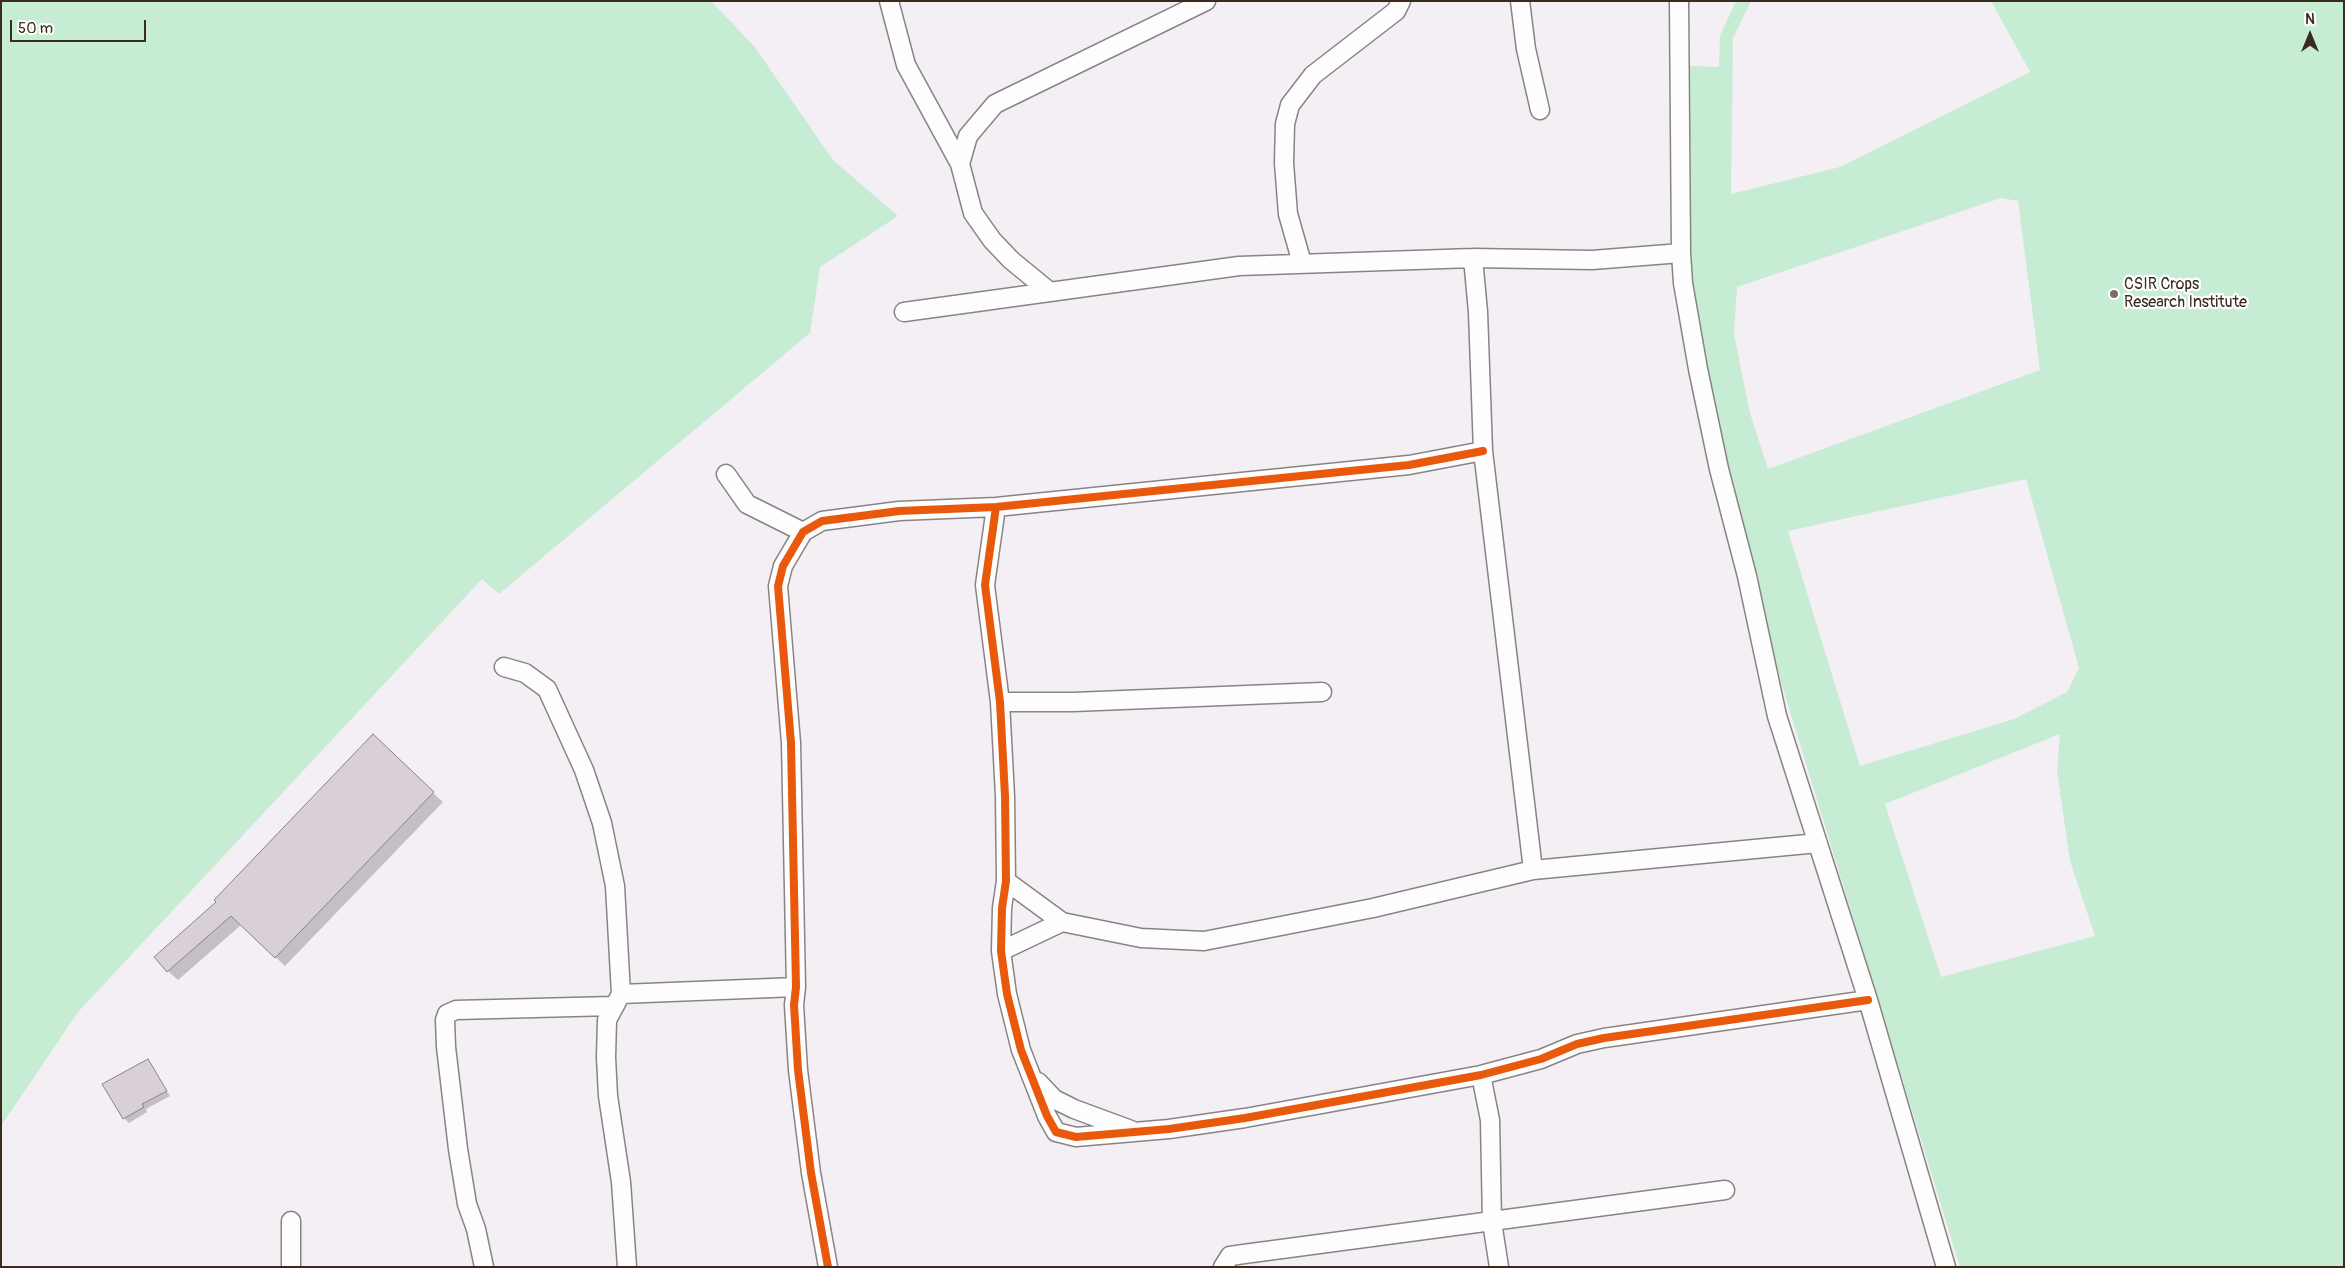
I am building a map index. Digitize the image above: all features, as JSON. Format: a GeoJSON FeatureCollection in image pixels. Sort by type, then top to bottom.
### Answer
{"type":"FeatureCollection","features":[{"type":"Feature","properties":{"kind":"street"},"geometry":{"type":"LineString","coordinates":[[889,1],[906,65],[960,164],[973,213],[992,240],[1011,260],[1050,292]]}},
{"type":"Feature","properties":{"kind":"street"},"geometry":{"type":"LineString","coordinates":[[960,164],[968,136],[995,104],[1206,1]]}},
{"type":"Feature","properties":{"kind":"street"},"geometry":{"type":"LineString","coordinates":[[1302,263],[1288,214],[1284,153],[1285,124],[1290,105],[1313,75],[1396,11],[1401,1]]}},
{"type":"Feature","properties":{"kind":"street"},"geometry":{"type":"LineString","coordinates":[[1520,1],[1526,49],[1540,110]]}},
{"type":"Feature","properties":{"kind":"street"},"geometry":{"type":"LineString","coordinates":[[1679,1],[1681,253],[1683,283],[1698,369],[1719,469],[1747,576],[1777,716],[1868,1000],[1946,1267]]}},
{"type":"Feature","properties":{"kind":"street"},"geometry":{"type":"LineString","coordinates":[[904,312],[1239,266],[1473,258],[1592,260],[1681,253]]}},
{"type":"Feature","properties":{"kind":"street"},"geometry":{"type":"LineString","coordinates":[[1473,258],[1478,312],[1484,451],[1533,870]]}},
{"type":"Feature","properties":{"kind":"street"},"geometry":{"type":"LineString","coordinates":[[828,1267],[811,1173],[802,1107],[794,1005],[796,987],[791,743],[778,586],[783,566],[804,532],[822,521],[899,511],[996,507],[1409,465],[1484,451]]}},
{"type":"Feature","properties":{"kind":"street"},"geometry":{"type":"LineString","coordinates":[[726,474],[747,504],[804,532]]}},
{"type":"Feature","properties":{"kind":"street"},"geometry":{"type":"LineString","coordinates":[[996,507],[985,585],[1000,702],[1005,796],[1006,881],[1002,908],[1001,951],[1007,994],[1029,1073],[1047,1116],[1056,1132],[1076,1137],[1169,1129],[1244,1118],[1481,1075],[1541,1058],[1577,1044],[1604,1038],[1868,1000]]}},
{"type":"Feature","properties":{"kind":"street"},"geometry":{"type":"LineString","coordinates":[[504,667],[525,673],[546,689],[584,770],[602,823],[614,886],[617,1000],[607,1020],[608,1096],[621,1182],[627,1267]]}},
{"type":"Feature","properties":{"kind":"street"},"geometry":{"type":"LineString","coordinates":[[1000,702],[1073,702],[1322,692]]}},
{"type":"Feature","properties":{"kind":"street"},"geometry":{"type":"LineString","coordinates":[[1006,881],[1062,922],[1141,938],[1204,941],[1373,908],[1533,870],[1818,843]]}},
{"type":"Feature","properties":{"kind":"street"},"geometry":{"type":"LineString","coordinates":[[1001,951],[1062,922]]}},
{"type":"Feature","properties":{"kind":"street"},"geometry":{"type":"LineString","coordinates":[[484,1267],[476,1229],[466,1204],[446,1046],[445,1020],[447,1014],[456,1010],[796,987]]}},
{"type":"Feature","properties":{"kind":"street"},"geometry":{"type":"LineString","coordinates":[[1029,1073],[1054,1100],[1134,1132]]}},
{"type":"Feature","properties":{"kind":"street"},"geometry":{"type":"LineString","coordinates":[[1481,1075],[1490,1120],[1492,1222],[1499,1267]]}},
{"type":"Feature","properties":{"kind":"street"},"geometry":{"type":"LineString","coordinates":[[1223,1267],[1230,1256],[1725,1190]]}},
{"type":"Feature","properties":{"kind":"street"},"geometry":{"type":"LineString","coordinates":[[291,1221],[291,1267]]}},
{"type":"Feature","properties":{"kind":"green space"},"geometry":{"type":"Polygon","coordinates":[[[1,1],[711,1],[754,46],[833,160],[898,216],[820,267],[810,333],[499,594],[482,579],[78,1012],[1,1126],[1,1]]]}},
{"type":"Feature","properties":{"kind":"green space"},"geometry":{"type":"Polygon","coordinates":[[[1736,1],[1751,1],[1733,38],[1731,194],[1840,167],[2030,72],[1991,1],[2344,1],[2344,1267],[1960,1267],[1780,679],[1710,399],[1690,253],[1690,66],[1719,67],[1720,36],[1736,1]],[[2001,198],[1737,287],[1734,334],[1750,413],[1768,469],[2040,370],[2018,201],[2001,198]],[[2026,479],[1788,531],[1860,766],[2014,719],[2067,692],[2079,668],[2026,479]],[[2060,734],[1885,804],[1941,977],[2095,936],[2070,861],[2057,771],[2060,734]]]}},
{"type":"Feature","properties":{"kind":"building"},"geometry":{"type":"Polygon","coordinates":[[[373,734],[434,792],[275,958],[231,916],[167,972],[154,957],[216,902],[214,900],[373,734]]]}},
{"type":"Feature","properties":{"kind":"building"},"geometry":{"type":"Polygon","coordinates":[[[148,1059],[167,1091],[142,1104],[144,1107],[123,1119],[102,1084],[148,1059]]]}},
{"type":"Feature","properties":{"kind":"cycle path"},"geometry":{"type":"LineString","coordinates":[[828,1267],[811,1173],[798,1070],[794,1005],[796,987],[791,743],[778,586],[783,566],[803,532],[822,521],[899,511],[996,507],[1409,465],[1483,451]]}},
{"type":"Feature","properties":{"kind":"cycle path"},"geometry":{"type":"LineString","coordinates":[[996,507],[985,585],[1000,702],[1005,796],[1006,881],[1002,908],[1001,951],[1007,994],[1021,1050],[1047,1116],[1056,1132],[1076,1137],[1169,1129],[1245,1118],[1481,1075],[1541,1059],[1577,1044],[1604,1038],[1868,1000]]}},
{"type":"Feature","properties":{"kind":"place","name":"CSIR Crops Research Institute"},"geometry":{"type":"Point","coordinates":[2114,294]}}]}
